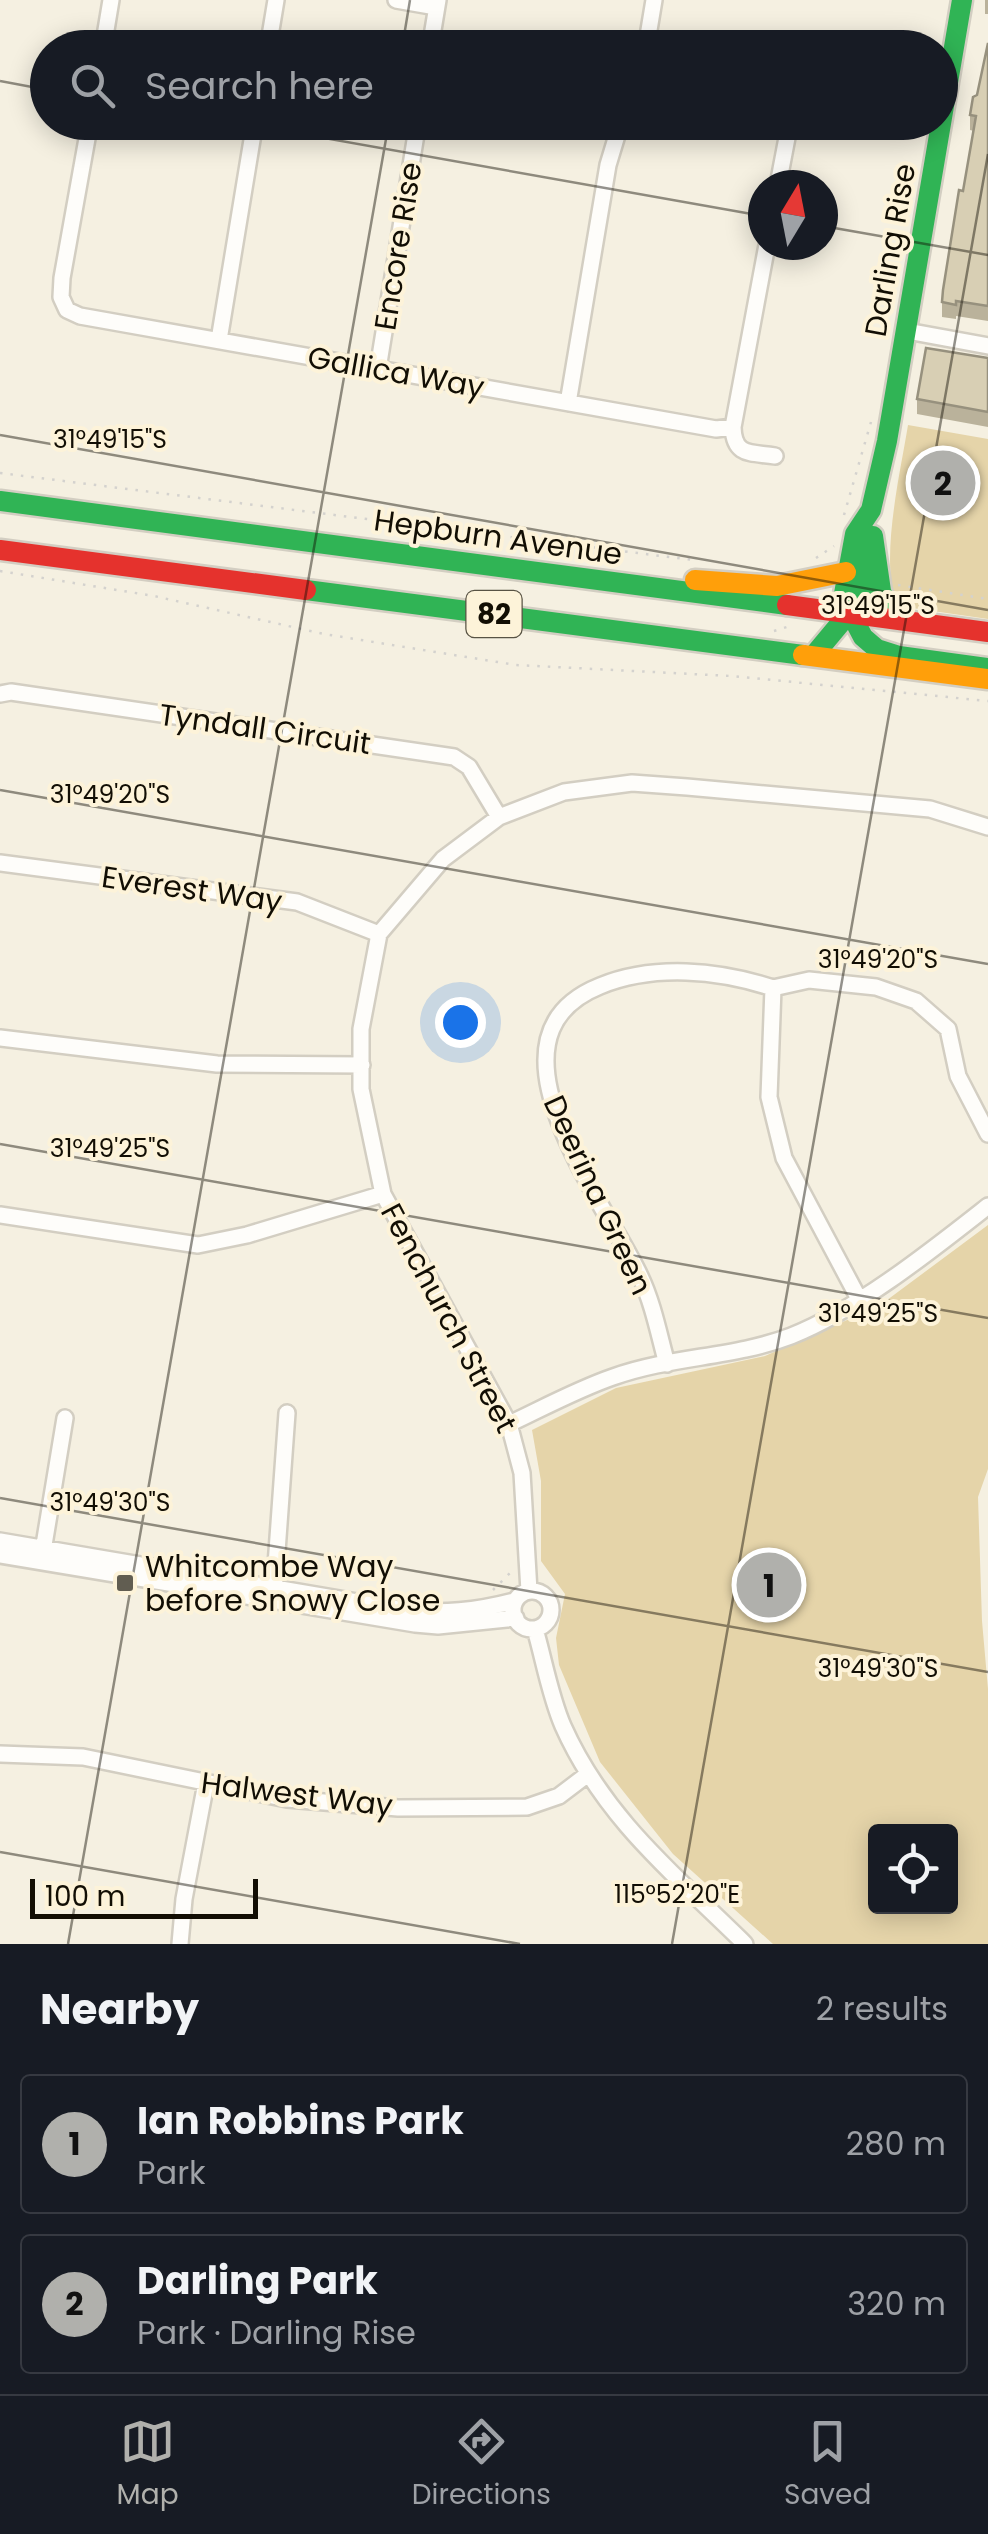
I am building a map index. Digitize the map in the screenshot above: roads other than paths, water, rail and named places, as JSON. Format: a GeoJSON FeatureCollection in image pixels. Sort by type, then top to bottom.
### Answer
{"type":"FeatureCollection","features":[{"type":"Feature","properties":{"kind":"main road","name":"Darling Rise"},"geometry":{"type":"LineString","coordinates":[[956,30],[962,0]]}},
{"type":"Feature","properties":{"kind":"main road","name":"Darling Rise"},"geometry":{"type":"LineString","coordinates":[[850,615],[842,599],[846,572],[855,534],[872,510],[907,331],[937,140]]}},
{"type":"Feature","properties":{"kind":"main road","name":"Hepburn Avenue"},"geometry":{"type":"LineString","coordinates":[[0,501],[988,632]]}},
{"type":"Feature","properties":{"kind":"main road","name":"Darling Rise"},"geometry":{"type":"LineString","coordinates":[[814,655],[859,601],[873,536]]}},
{"type":"Feature","properties":{"kind":"main road"},"geometry":{"type":"LineString","coordinates":[[873,536],[880,591],[891,618]]}},
{"type":"Feature","properties":{"kind":"main road","name":"82"},"geometry":{"type":"LineString","coordinates":[[0,550],[988,679]]}},
{"type":"Feature","properties":{"kind":"main road"},"geometry":{"type":"LineString","coordinates":[[0,568],[68,570],[90,562]]}},
{"type":"Feature","properties":{"kind":"main road"},"geometry":{"type":"LineString","coordinates":[[578,578],[611,572],[777,586],[846,572]]}},
{"type":"Feature","properties":{"kind":"main road"},"geometry":{"type":"LineString","coordinates":[[850,615],[863,637],[876,649],[899,656],[988,668]]}},
{"type":"Feature","properties":{"kind":"street"},"geometry":{"type":"LineString","coordinates":[[106,30],[111,0]]}},
{"type":"Feature","properties":{"kind":"street"},"geometry":{"type":"LineString","coordinates":[[271,30],[276,0]]}},
{"type":"Feature","properties":{"kind":"street"},"geometry":{"type":"LineString","coordinates":[[396,0],[437,4],[433,30]]}},
{"type":"Feature","properties":{"kind":"street"},"geometry":{"type":"LineString","coordinates":[[652,30],[654,0]]}},
{"type":"Feature","properties":{"kind":"street","name":"Gallica Way"},"geometry":{"type":"LineString","coordinates":[[87,140],[62,278],[61,297],[66,310],[80,316],[716,430],[732,427]]}},
{"type":"Feature","properties":{"kind":"street"},"geometry":{"type":"LineString","coordinates":[[219,340],[253,140]]}},
{"type":"Feature","properties":{"kind":"street","name":"Encore Rise"},"geometry":{"type":"LineString","coordinates":[[378,369],[415,140]]}},
{"type":"Feature","properties":{"kind":"street"},"geometry":{"type":"LineString","coordinates":[[568,403],[608,164],[615,140]]}},
{"type":"Feature","properties":{"kind":"street"},"geometry":{"type":"LineString","coordinates":[[781,170],[787,140]]}},
{"type":"Feature","properties":{"kind":"street"},"geometry":{"type":"LineString","coordinates":[[764,260],[732,427],[734,442],[740,450],[775,456]]}},
{"type":"Feature","properties":{"kind":"street"},"geometry":{"type":"LineString","coordinates":[[907,331],[988,346]]}},
{"type":"Feature","properties":{"kind":"street","name":"Darling Rise"},"geometry":{"type":"LineString","coordinates":[[872,510],[873,536]]}},
{"type":"Feature","properties":{"kind":"street","name":"Tyndall Circuit"},"geometry":{"type":"LineString","coordinates":[[0,694],[11,692],[454,757],[469,767],[499,817]]}},
{"type":"Feature","properties":{"kind":"street","name":"Fenchurch Street"},"geometry":{"type":"LineString","coordinates":[[528,1591],[522,1473],[509,1424],[384,1194],[361,1088],[360,1029],[379,934],[443,859],[499,817],[564,792],[632,783],[930,809],[988,827]]}},
{"type":"Feature","properties":{"kind":"street","name":"Everest Way"},"geometry":{"type":"LineString","coordinates":[[0,863],[297,902],[379,934]]}},
{"type":"Feature","properties":{"kind":"street","name":"Deerina Green"},"geometry":{"type":"LineString","coordinates":[[667,1364],[642,1279],[562,1128],[547,1087],[544,1059],[548,1034],[582,993],[642,973],[746,979],[773,988]]}},
{"type":"Feature","properties":{"kind":"street"},"geometry":{"type":"LineString","coordinates":[[859,1299],[784,1158],[769,1097],[773,988],[810,980],[876,987],[916,1001],[948,1030],[958,1076],[988,1134]]}},
{"type":"Feature","properties":{"kind":"street"},"geometry":{"type":"LineString","coordinates":[[0,1038],[218,1064],[362,1064]]}},
{"type":"Feature","properties":{"kind":"street"},"geometry":{"type":"LineString","coordinates":[[0,1215],[198,1245],[247,1235],[384,1194]]}},
{"type":"Feature","properties":{"kind":"street"},"geometry":{"type":"LineString","coordinates":[[509,1424],[614,1376],[730,1355],[794,1335],[859,1299],[988,1206]]}},
{"type":"Feature","properties":{"kind":"street"},"geometry":{"type":"LineString","coordinates":[[274,1592],[287,1413]]}},
{"type":"Feature","properties":{"kind":"street"},"geometry":{"type":"LineString","coordinates":[[42,1556],[65,1418]]}},
{"type":"Feature","properties":{"kind":"street"},"geometry":{"type":"LineString","coordinates":[[0,1541],[42,1556]]}},
{"type":"Feature","properties":{"kind":"street"},"geometry":{"type":"LineString","coordinates":[[0,1555],[42,1556],[435,1613],[515,1610]]}},
{"type":"Feature","properties":{"kind":"street"},"geometry":{"type":"LineString","coordinates":[[515,1610],[528,1591],[546,1596],[551,1607],[549,1619],[534,1629]]}},
{"type":"Feature","properties":{"kind":"street"},"geometry":{"type":"LineString","coordinates":[[515,1610],[521,1625],[534,1629]]}},
{"type":"Feature","properties":{"kind":"street"},"geometry":{"type":"LineString","coordinates":[[534,1629],[562,1722],[588,1774],[621,1822],[746,1944]]}},
{"type":"Feature","properties":{"kind":"street","name":"Halwest Way"},"geometry":{"type":"LineString","coordinates":[[0,1754],[83,1757],[287,1798],[398,1808],[527,1807],[559,1796],[588,1774]]}},
{"type":"Feature","properties":{"kind":"street"},"geometry":{"type":"LineString","coordinates":[[180,1944],[184,1899],[206,1784]]}},
{"type":"Feature","properties":{"kind":"place","name":"Darling Park"},"geometry":{"type":"Point","coordinates":[943,483]}},
{"type":"Feature","properties":{"kind":"place","name":"Whitcombe Way before Snowy Close"},"geometry":{"type":"Point","coordinates":[125,1583]}},
{"type":"Feature","properties":{"kind":"place","name":"Ian Robbins Park"},"geometry":{"type":"Point","coordinates":[769,1585]}}]}
